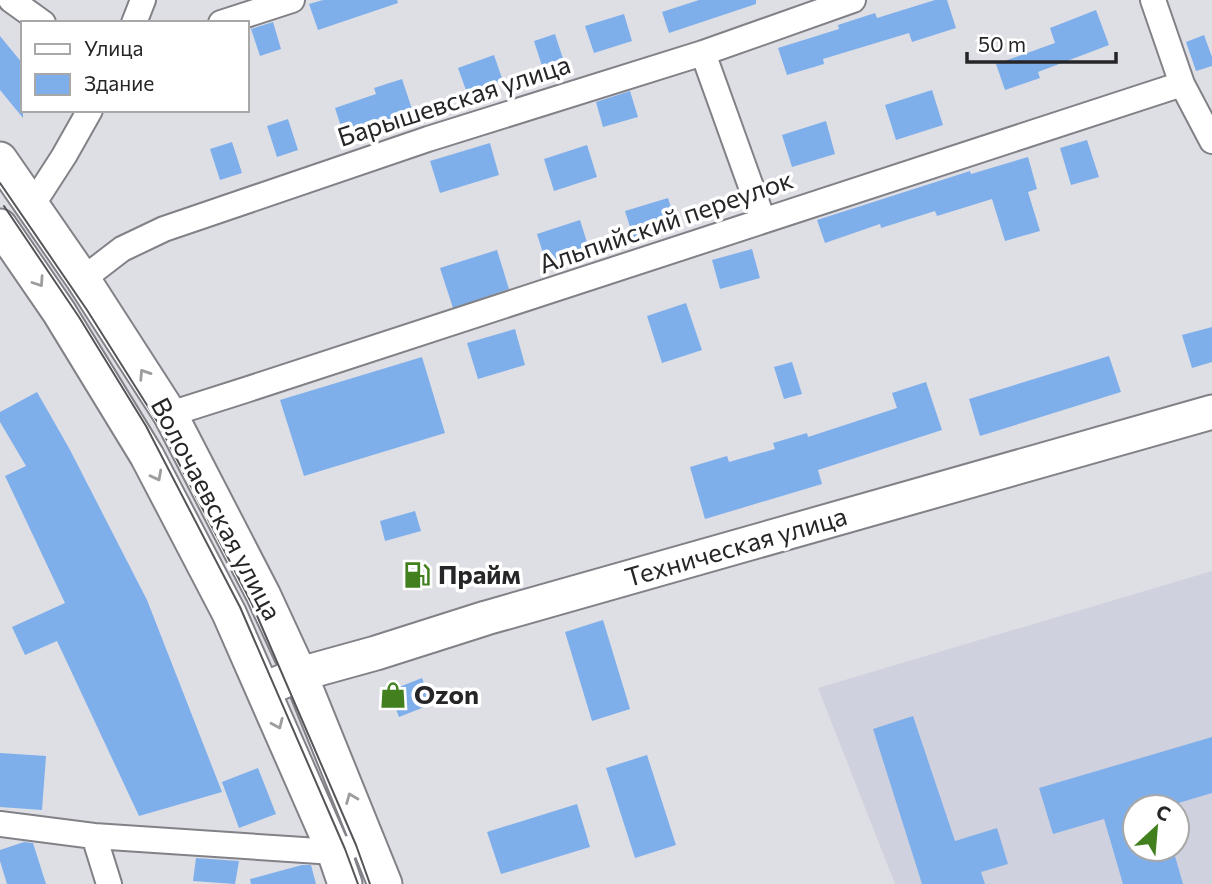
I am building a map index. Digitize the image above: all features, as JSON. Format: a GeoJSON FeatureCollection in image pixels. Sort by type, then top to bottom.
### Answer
{"type":"FeatureCollection","features":[{"type":"Feature","properties":{"kind":"main road","name":"Волочаевская улица"},"geometry":{"type":"LineString","coordinates":[[0,159],[33,204],[170,414],[263,594],[300,674],[385,884]]}},
{"type":"Feature","properties":{"kind":"main road","name":"Волочаевская улица"},"geometry":{"type":"LineString","coordinates":[[0,226],[59,312],[147,456],[229,613],[334,852],[345,884]]}},
{"type":"Feature","properties":{"kind":"main road","name":"Техническая улица"},"geometry":{"type":"LineString","coordinates":[[263,690],[300,674],[486,618],[1212,412]]}},
{"type":"Feature","properties":{"kind":"street"},"geometry":{"type":"LineString","coordinates":[[11,0],[40,21]]}},
{"type":"Feature","properties":{"kind":"street"},"geometry":{"type":"LineString","coordinates":[[135,21],[143,0]]}},
{"type":"Feature","properties":{"kind":"street"},"geometry":{"type":"LineString","coordinates":[[227,21],[292,0]]}},
{"type":"Feature","properties":{"kind":"street","name":"Барышевская улица"},"geometry":{"type":"LineString","coordinates":[[83,279],[122,248],[163,229],[428,139],[703,53],[853,0]]}},
{"type":"Feature","properties":{"kind":"street"},"geometry":{"type":"LineString","coordinates":[[1153,0],[1182,84],[1212,141]]}},
{"type":"Feature","properties":{"kind":"street"},"geometry":{"type":"LineString","coordinates":[[703,53],[763,220]]}},
{"type":"Feature","properties":{"kind":"street","name":"Альпийский переулок"},"geometry":{"type":"LineString","coordinates":[[170,414],[554,292],[763,220],[1182,84]]}},
{"type":"Feature","properties":{"kind":"street"},"geometry":{"type":"LineString","coordinates":[[33,204],[89,112]]}},
{"type":"Feature","properties":{"kind":"street"},"geometry":{"type":"LineString","coordinates":[[0,824],[94,836],[334,852],[369,842]]}},
{"type":"Feature","properties":{"kind":"street"},"geometry":{"type":"LineString","coordinates":[[94,836],[109,884]]}},
{"type":"Feature","properties":{"kind":"shaded area"},"geometry":{"type":"Polygon","coordinates":[[[1212,571],[1212,884],[895,884],[818,688],[1212,571]]]}},
{"type":"Feature","properties":{"kind":"building"},"geometry":{"type":"Polygon","coordinates":[[[323,0],[397,0],[398,3],[318,30],[309,4],[323,0]]]}},
{"type":"Feature","properties":{"kind":"building"},"geometry":{"type":"Polygon","coordinates":[[[699,0],[756,0],[756,4],[669,33],[662,12],[699,0]]]}},
{"type":"Feature","properties":{"kind":"building"},"geometry":{"type":"Polygon","coordinates":[[[935,0],[947,0],[956,28],[912,42],[909,33],[823,59],[824,64],[787,75],[778,48],[839,29],[838,25],[875,13],[877,18],[935,0]]]}},
{"type":"Feature","properties":{"kind":"building"},"geometry":{"type":"Polygon","coordinates":[[[1096,10],[1109,45],[1038,72],[1040,78],[1005,90],[996,64],[1055,43],[1050,28],[1096,10]]]}},
{"type":"Feature","properties":{"kind":"building"},"geometry":{"type":"Polygon","coordinates":[[[624,14],[632,41],[594,53],[585,26],[624,14]]]}},
{"type":"Feature","properties":{"kind":"building"},"geometry":{"type":"Polygon","coordinates":[[[273,22],[281,49],[260,56],[251,29],[273,22]]]}},
{"type":"Feature","properties":{"kind":"building"},"geometry":{"type":"Polygon","coordinates":[[[555,34],[565,65],[544,72],[534,41],[555,34]]]}},
{"type":"Feature","properties":{"kind":"building"},"geometry":{"type":"Polygon","coordinates":[[[1204,35],[1212,57],[1212,66],[1196,71],[1186,42],[1204,35]]]}},
{"type":"Feature","properties":{"kind":"building"},"geometry":{"type":"Polygon","coordinates":[[[0,36],[21,62],[23,118],[0,90],[0,36]]]}},
{"type":"Feature","properties":{"kind":"building"},"geometry":{"type":"Polygon","coordinates":[[[494,55],[503,81],[467,93],[458,68],[494,55]]]}},
{"type":"Feature","properties":{"kind":"building"},"geometry":{"type":"Polygon","coordinates":[[[402,79],[413,112],[345,139],[335,108],[376,94],[374,88],[402,79]]]}},
{"type":"Feature","properties":{"kind":"building"},"geometry":{"type":"Polygon","coordinates":[[[932,90],[943,125],[896,140],[885,105],[932,90]]]}},
{"type":"Feature","properties":{"kind":"building"},"geometry":{"type":"Polygon","coordinates":[[[630,91],[638,117],[603,127],[596,102],[630,91]]]}},
{"type":"Feature","properties":{"kind":"building"},"geometry":{"type":"Polygon","coordinates":[[[288,119],[298,150],[277,157],[267,126],[288,119]]]}},
{"type":"Feature","properties":{"kind":"building"},"geometry":{"type":"Polygon","coordinates":[[[826,121],[835,154],[792,167],[782,135],[826,121]]]}},
{"type":"Feature","properties":{"kind":"building"},"geometry":{"type":"Polygon","coordinates":[[[1087,140],[1099,177],[1071,185],[1060,148],[1087,140]]]}},
{"type":"Feature","properties":{"kind":"building"},"geometry":{"type":"Polygon","coordinates":[[[232,142],[242,173],[220,180],[210,149],[232,142]]]}},
{"type":"Feature","properties":{"kind":"building"},"geometry":{"type":"Polygon","coordinates":[[[490,143],[499,175],[440,193],[430,161],[490,143]]]}},
{"type":"Feature","properties":{"kind":"building"},"geometry":{"type":"Polygon","coordinates":[[[587,145],[597,177],[554,191],[544,159],[587,145]]]}},
{"type":"Feature","properties":{"kind":"building"},"geometry":{"type":"Polygon","coordinates":[[[1028,157],[1037,189],[1028,192],[1040,231],[1005,241],[992,199],[937,216],[935,211],[881,228],[880,224],[825,243],[817,220],[970,171],[971,174],[1028,157]]]}},
{"type":"Feature","properties":{"kind":"building"},"geometry":{"type":"Polygon","coordinates":[[[668,198],[678,230],[635,243],[625,211],[668,198]]]}},
{"type":"Feature","properties":{"kind":"building"},"geometry":{"type":"Polygon","coordinates":[[[580,220],[590,252],[547,266],[537,234],[580,220]]]}},
{"type":"Feature","properties":{"kind":"building"},"geometry":{"type":"Polygon","coordinates":[[[752,249],[760,278],[720,289],[712,260],[752,249]]]}},
{"type":"Feature","properties":{"kind":"building"},"geometry":{"type":"Polygon","coordinates":[[[497,250],[509,289],[453,308],[440,268],[497,250]]]}},
{"type":"Feature","properties":{"kind":"building"},"geometry":{"type":"Polygon","coordinates":[[[686,303],[702,350],[662,363],[647,316],[686,303]]]}},
{"type":"Feature","properties":{"kind":"building"},"geometry":{"type":"Polygon","coordinates":[[[1212,327],[1212,362],[1192,368],[1182,335],[1212,327]]]}},
{"type":"Feature","properties":{"kind":"building"},"geometry":{"type":"Polygon","coordinates":[[[515,329],[525,365],[478,379],[467,343],[515,329]]]}},
{"type":"Feature","properties":{"kind":"building"},"geometry":{"type":"Polygon","coordinates":[[[1109,356],[1121,392],[980,436],[969,399],[1109,356]]]}},
{"type":"Feature","properties":{"kind":"building"},"geometry":{"type":"Polygon","coordinates":[[[422,357],[445,433],[304,476],[280,400],[422,357]]]}},
{"type":"Feature","properties":{"kind":"building"},"geometry":{"type":"Polygon","coordinates":[[[792,362],[802,394],[784,399],[774,367],[792,362]]]}},
{"type":"Feature","properties":{"kind":"building"},"geometry":{"type":"Polygon","coordinates":[[[926,382],[942,430],[818,470],[822,484],[705,519],[690,467],[727,456],[729,462],[775,449],[773,443],[807,433],[808,437],[897,408],[892,393],[926,382]]]}},
{"type":"Feature","properties":{"kind":"building"},"geometry":{"type":"Polygon","coordinates":[[[37,392],[69,448],[147,600],[222,792],[139,816],[57,641],[25,655],[12,627],[65,603],[5,476],[26,466],[0,422],[0,412],[37,392]]]}},
{"type":"Feature","properties":{"kind":"building"},"geometry":{"type":"Polygon","coordinates":[[[415,511],[421,531],[385,541],[380,521],[415,511]]]}},
{"type":"Feature","properties":{"kind":"building"},"geometry":{"type":"Polygon","coordinates":[[[603,620],[630,709],[592,721],[565,632],[603,620]]]}},
{"type":"Feature","properties":{"kind":"building"},"geometry":{"type":"Polygon","coordinates":[[[422,678],[432,704],[399,717],[389,691],[422,678]]]}},
{"type":"Feature","properties":{"kind":"building"},"geometry":{"type":"Polygon","coordinates":[[[913,716],[955,841],[997,828],[1008,864],[981,872],[985,884],[922,884],[873,729],[913,716]]]}},
{"type":"Feature","properties":{"kind":"building"},"geometry":{"type":"Polygon","coordinates":[[[1212,737],[1212,793],[1191,799],[1191,793],[1121,793],[1121,863],[1177,863],[1183,884],[1123,884],[1104,819],[1053,834],[1039,788],[1212,737]]]}},
{"type":"Feature","properties":{"kind":"building"},"geometry":{"type":"Polygon","coordinates":[[[0,753],[46,756],[42,810],[0,807],[0,753]]]}},
{"type":"Feature","properties":{"kind":"building"},"geometry":{"type":"Polygon","coordinates":[[[647,755],[676,845],[635,858],[606,768],[647,755]]]}},
{"type":"Feature","properties":{"kind":"building"},"geometry":{"type":"Polygon","coordinates":[[[258,768],[276,814],[239,828],[222,782],[258,768]]]}},
{"type":"Feature","properties":{"kind":"building"},"geometry":{"type":"Polygon","coordinates":[[[577,804],[590,847],[501,874],[487,832],[577,804]]]}},
{"type":"Feature","properties":{"kind":"building"},"geometry":{"type":"Polygon","coordinates":[[[24,842],[33,843],[46,884],[7,884],[0,861],[0,850],[24,842]]]}},
{"type":"Feature","properties":{"kind":"building"},"geometry":{"type":"Polygon","coordinates":[[[196,858],[239,861],[235,884],[193,881],[196,858]]]}},
{"type":"Feature","properties":{"kind":"building"},"geometry":{"type":"Polygon","coordinates":[[[311,865],[316,884],[251,884],[250,879],[311,865]]]}},
{"type":"Feature","properties":{"kind":"tram line"},"geometry":{"type":"LineString","coordinates":[[0,183],[87,310],[157,421],[252,604],[356,845],[370,884]]}},
{"type":"Feature","properties":{"kind":"tram line"},"geometry":{"type":"LineString","coordinates":[[4,206],[79,317],[146,426],[240,607],[358,884]]}},
{"type":"Feature","properties":{"kind":"place","name":"Прайм"},"geometry":{"type":"Point","coordinates":[417,575]}},
{"type":"Feature","properties":{"kind":"place","name":"Ozon"},"geometry":{"type":"Point","coordinates":[393,695]}}]}
